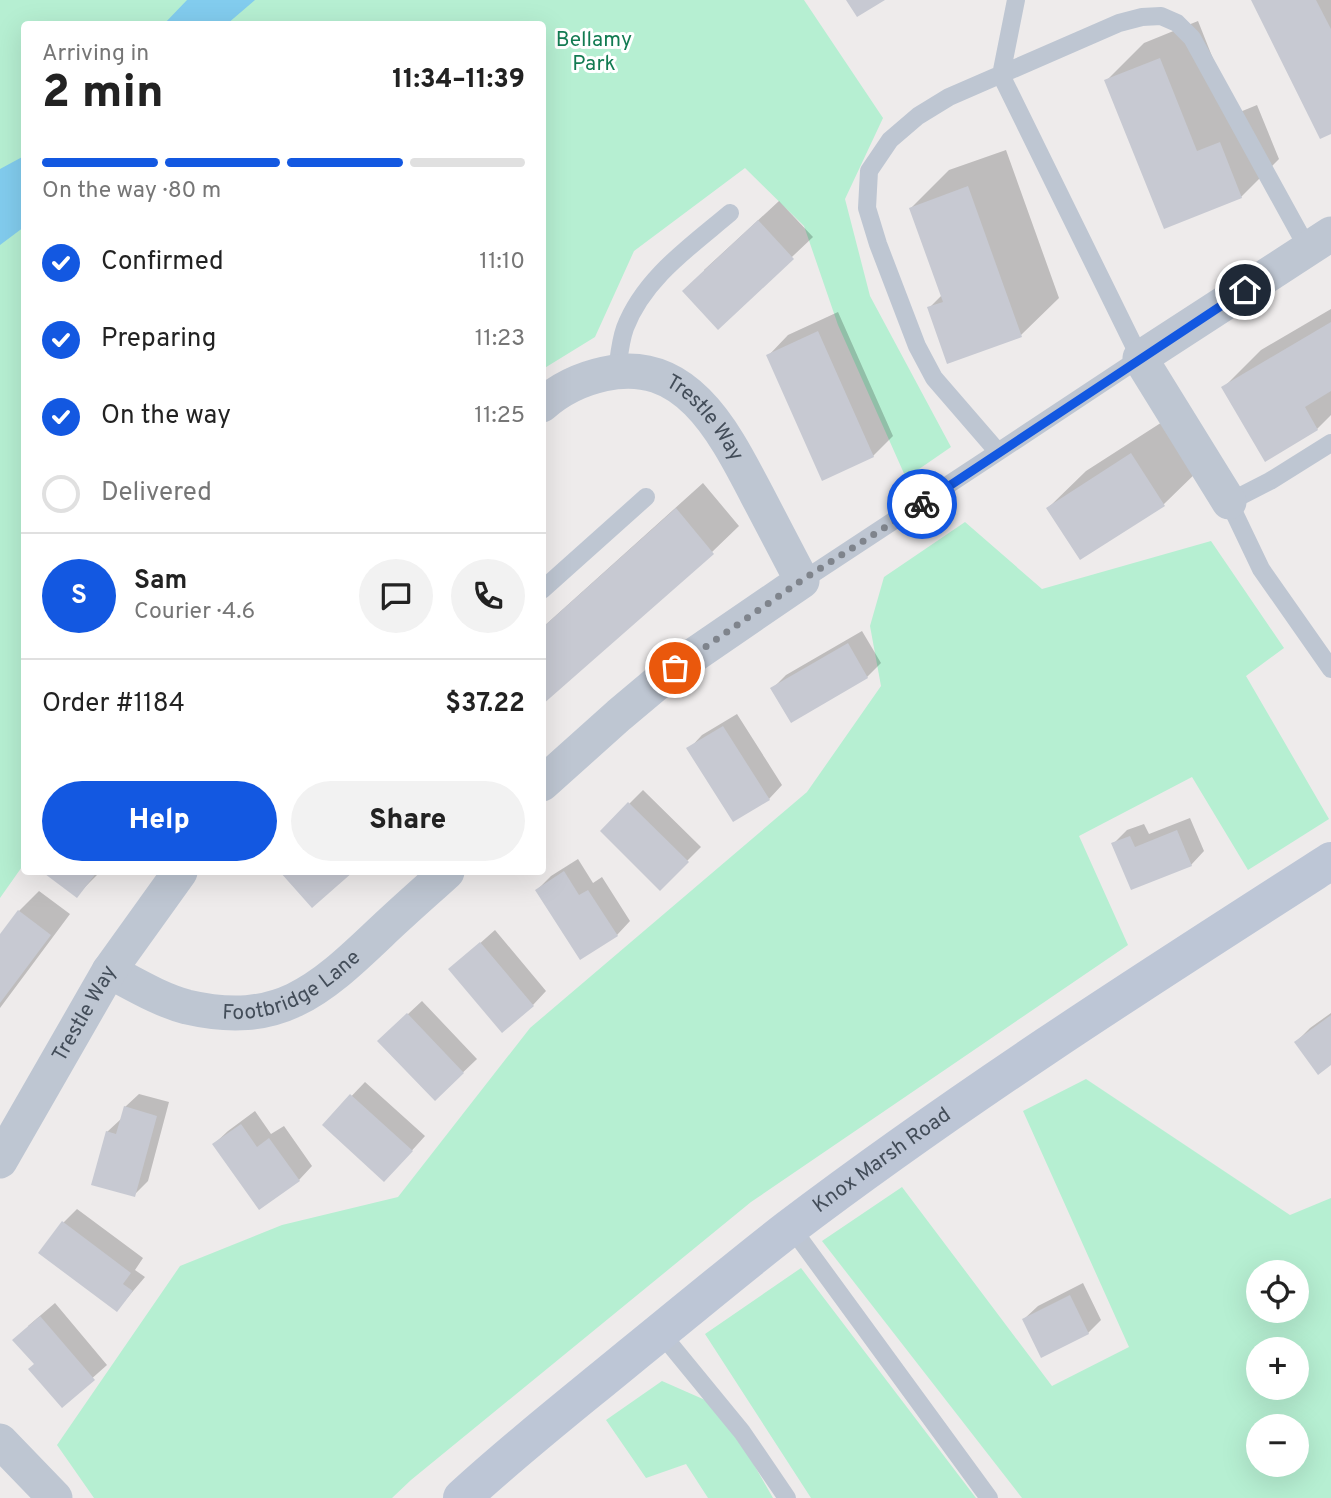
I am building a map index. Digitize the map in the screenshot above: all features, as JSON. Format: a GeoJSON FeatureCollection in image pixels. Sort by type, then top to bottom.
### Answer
{"type":"FeatureCollection","features":[{"type":"Feature","properties":{"kind":"main road","name":"Knox Marsh Road"},"geometry":{"type":"LineString","coordinates":[[462,1498],[660,1332],[791,1227],[939,1121],[1149,978],[1331,861]]}},
{"type":"Feature","properties":{"kind":"street"},"geometry":{"type":"LineString","coordinates":[[1229,502],[1140,358],[1320,242]]}},
{"type":"Feature","properties":{"kind":"street","name":"Trestle Way"},"geometry":{"type":"LineString","coordinates":[[546,401],[583,379],[617,371],[642,372],[677,385],[705,409],[727,438],[802,580]]}},
{"type":"Feature","properties":{"kind":"street"},"geometry":{"type":"LineString","coordinates":[[546,780],[675,668],[802,580]]}},
{"type":"Feature","properties":{"kind":"street","name":"Trestle Way"},"geometry":{"type":"LineString","coordinates":[[0,1161],[109,971],[178,875]]}},
{"type":"Feature","properties":{"kind":"street","name":"Footbridge Lane"},"geometry":{"type":"LineString","coordinates":[[109,971],[185,1006],[247,1014],[280,1007],[314,990],[343,969],[444,875]]}},
{"type":"Feature","properties":{"kind":"street"},"geometry":{"type":"LineString","coordinates":[[0,1441],[55,1498]]}},
{"type":"Feature","properties":{"kind":"lane"},"geometry":{"type":"LineString","coordinates":[[802,580],[1140,358],[1001,75],[1016,0]]}},
{"type":"Feature","properties":{"kind":"lane"},"geometry":{"type":"LineString","coordinates":[[998,452],[934,378],[917,346],[867,208],[869,171],[890,140],[918,116],[948,97],[1130,20],[1161,16],[1177,23],[1192,38],[1320,242]]}},
{"type":"Feature","properties":{"kind":"lane"},"geometry":{"type":"LineString","coordinates":[[617,371],[625,329],[638,301],[652,282],[730,213]]}},
{"type":"Feature","properties":{"kind":"lane"},"geometry":{"type":"LineString","coordinates":[[1331,443],[1270,481],[1229,502],[1261,569],[1331,669]]}},
{"type":"Feature","properties":{"kind":"lane"},"geometry":{"type":"LineString","coordinates":[[546,586],[646,497]]}},
{"type":"Feature","properties":{"kind":"lane"},"geometry":{"type":"LineString","coordinates":[[791,1227],[989,1498]]}},
{"type":"Feature","properties":{"kind":"lane"},"geometry":{"type":"LineString","coordinates":[[660,1332],[742,1433],[787,1498]]}},
{"type":"Feature","properties":{"kind":"green space","name":"Bellamy Park"},"geometry":{"type":"Polygon","coordinates":[[[0,0],[804,0],[883,118],[845,199],[870,296],[951,447],[906,478],[838,325],[804,226],[745,168],[634,251],[595,337],[546,367],[546,21],[21,21],[21,868],[0,898],[0,0]]]}},
{"type":"Feature","properties":{"kind":"green space"},"geometry":{"type":"Polygon","coordinates":[[[965,522],[1042,589],[1211,541],[1284,648],[1246,676],[1329,819],[1248,870],[1192,777],[1079,836],[1128,945],[751,1202],[392,1498],[94,1498],[57,1445],[180,1266],[282,1225],[398,1197],[530,1028],[807,792],[881,686],[870,626],[884,577],[965,522]]]}},
{"type":"Feature","properties":{"kind":"green space"},"geometry":{"type":"Polygon","coordinates":[[[1086,1079],[1290,1215],[1331,1198],[1331,1498],[1022,1498],[822,1241],[902,1187],[1052,1386],[1129,1347],[1023,1111],[1086,1079]]]}},
{"type":"Feature","properties":{"kind":"green space"},"geometry":{"type":"Polygon","coordinates":[[[801,1268],[976,1498],[811,1498],[705,1334],[801,1268]]]}},
{"type":"Feature","properties":{"kind":"green space"},"geometry":{"type":"Polygon","coordinates":[[[662,1381],[721,1407],[773,1498],[708,1498],[686,1464],[646,1478],[606,1420],[662,1381]]]}},
{"type":"Feature","properties":{"kind":"water"},"geometry":{"type":"Polygon","coordinates":[[[187,0],[255,0],[230,21],[167,21],[187,0]]]}},
{"type":"Feature","properties":{"kind":"water"},"geometry":{"type":"Polygon","coordinates":[[[21,158],[21,229],[0,245],[0,169],[21,158]]]}},
{"type":"Feature","properties":{"kind":"building"},"geometry":{"type":"Polygon","coordinates":[[[846,0],[885,0],[857,17],[846,0]]]}},
{"type":"Feature","properties":{"kind":"building"},"geometry":{"type":"Polygon","coordinates":[[[1251,0],[1316,0],[1331,29],[1331,134],[1320,139],[1251,0]]]}},
{"type":"Feature","properties":{"kind":"building"},"geometry":{"type":"Polygon","coordinates":[[[1160,58],[1197,151],[1220,142],[1242,198],[1164,229],[1104,80],[1160,58]]]}},
{"type":"Feature","properties":{"kind":"building"},"geometry":{"type":"Polygon","coordinates":[[[968,186],[1022,337],[947,364],[927,307],[943,302],[909,208],[968,186]]]}},
{"type":"Feature","properties":{"kind":"building"},"geometry":{"type":"Polygon","coordinates":[[[758,220],[794,259],[718,330],[682,291],[758,220]]]}},
{"type":"Feature","properties":{"kind":"building"},"geometry":{"type":"Polygon","coordinates":[[[1331,322],[1331,391],[1305,407],[1318,430],[1265,462],[1221,387],[1331,322]]]}},
{"type":"Feature","properties":{"kind":"building"},"geometry":{"type":"Polygon","coordinates":[[[818,331],[874,457],[822,481],[766,355],[818,331]]]}},
{"type":"Feature","properties":{"kind":"building"},"geometry":{"type":"Polygon","coordinates":[[[1131,453],[1165,506],[1080,560],[1046,508],[1131,453]]]}},
{"type":"Feature","properties":{"kind":"building"},"geometry":{"type":"Polygon","coordinates":[[[676,508],[714,554],[546,701],[546,624],[676,508]]]}},
{"type":"Feature","properties":{"kind":"building"},"geometry":{"type":"Polygon","coordinates":[[[848,643],[868,678],[791,723],[770,688],[848,643]]]}},
{"type":"Feature","properties":{"kind":"building"},"geometry":{"type":"Polygon","coordinates":[[[723,726],[770,800],[733,822],[686,748],[723,726]]]}},
{"type":"Feature","properties":{"kind":"building"},"geometry":{"type":"Polygon","coordinates":[[[628,802],[689,862],[660,891],[600,831],[628,802]]]}},
{"type":"Feature","properties":{"kind":"building"},"geometry":{"type":"Polygon","coordinates":[[[1177,830],[1192,866],[1131,890],[1111,843],[1130,836],[1135,847],[1177,830]]]}},
{"type":"Feature","properties":{"kind":"building"},"geometry":{"type":"Polygon","coordinates":[[[564,871],[579,895],[588,890],[618,936],[580,960],[535,890],[564,871]]]}},
{"type":"Feature","properties":{"kind":"building"},"geometry":{"type":"Polygon","coordinates":[[[46,875],[95,875],[77,898],[46,875]]]}},
{"type":"Feature","properties":{"kind":"building"},"geometry":{"type":"Polygon","coordinates":[[[283,875],[350,875],[312,908],[283,875]]]}},
{"type":"Feature","properties":{"kind":"building"},"geometry":{"type":"Polygon","coordinates":[[[18,910],[51,935],[0,1003],[0,934],[18,910]]]}},
{"type":"Feature","properties":{"kind":"building"},"geometry":{"type":"Polygon","coordinates":[[[480,942],[534,1006],[502,1033],[448,969],[480,942]]]}},
{"type":"Feature","properties":{"kind":"building"},"geometry":{"type":"Polygon","coordinates":[[[407,1013],[464,1073],[435,1101],[377,1041],[407,1013]]]}},
{"type":"Feature","properties":{"kind":"building"},"geometry":{"type":"Polygon","coordinates":[[[1331,1015],[1331,1065],[1318,1075],[1294,1042],[1331,1015]]]}},
{"type":"Feature","properties":{"kind":"building"},"geometry":{"type":"Polygon","coordinates":[[[350,1094],[413,1151],[384,1182],[322,1125],[350,1094]]]}},
{"type":"Feature","properties":{"kind":"building"},"geometry":{"type":"Polygon","coordinates":[[[124,1106],[157,1116],[135,1197],[91,1185],[106,1131],[116,1134],[124,1106]]]}},
{"type":"Feature","properties":{"kind":"building"},"geometry":{"type":"Polygon","coordinates":[[[241,1124],[257,1147],[269,1138],[300,1181],[259,1210],[212,1144],[241,1124]]]}},
{"type":"Feature","properties":{"kind":"building"},"geometry":{"type":"Polygon","coordinates":[[[62,1221],[131,1273],[123,1284],[133,1291],[117,1312],[38,1253],[62,1221]]]}},
{"type":"Feature","properties":{"kind":"building"},"geometry":{"type":"Polygon","coordinates":[[[1070,1295],[1089,1334],[1041,1358],[1022,1319],[1070,1295]]]}},
{"type":"Feature","properties":{"kind":"building"},"geometry":{"type":"Polygon","coordinates":[[[40,1316],[95,1380],[62,1408],[28,1369],[34,1364],[12,1340],[40,1316]]]}},
{"type":"Feature","properties":{"kind":"way so far"},"geometry":{"type":"LineString","coordinates":[[675,668],[802,580],[922,504]]}},
{"type":"Feature","properties":{"kind":"route"},"geometry":{"type":"LineString","coordinates":[[922,504],[1245,290]]}}]}
